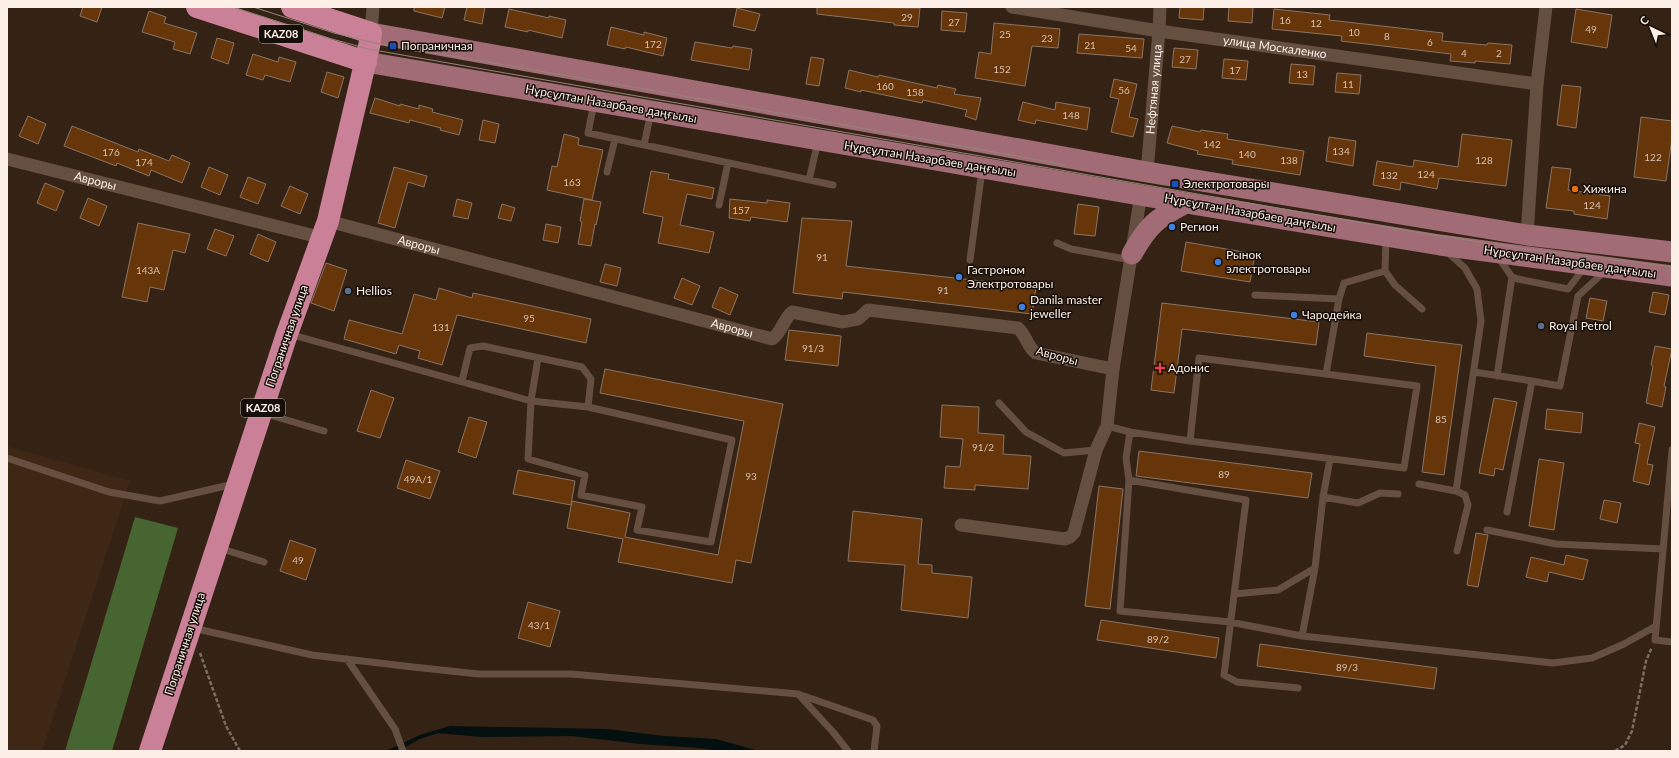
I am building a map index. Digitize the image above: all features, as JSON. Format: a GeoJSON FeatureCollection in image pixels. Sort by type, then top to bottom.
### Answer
{"type":"FeatureCollection","features":[{"type":"Feature","properties":{"kind":"highway","name":"Нұрсұлтан Назарбаев даңғылы"},"geometry":{"type":"LineString","coordinates":[[196,7],[366,62]]}},
{"type":"Feature","properties":{"kind":"highway","name":"Нұрсұлтан Назарбаев даңғылы"},"geometry":{"type":"LineString","coordinates":[[292,7],[371,33]]}},
{"type":"Feature","properties":{"kind":"highway","name":"Пограничная улица"},"geometry":{"type":"LineString","coordinates":[[150,751],[287,334],[325,229],[366,62],[371,33]]}},
{"type":"Feature","properties":{"kind":"main road","name":"Нұрсұлтан Назарбаев даңғылы"},"geometry":{"type":"LineString","coordinates":[[371,33],[1147,172],[1527,235],[1672,252]]}},
{"type":"Feature","properties":{"kind":"main road","name":"Нұрсұлтан Назарбаев даңғылы"},"geometry":{"type":"LineString","coordinates":[[366,62],[818,141],[1440,245],[1672,276]]}},
{"type":"Feature","properties":{"kind":"main road"},"geometry":{"type":"LineString","coordinates":[[1142,194],[1147,172]]}},
{"type":"Feature","properties":{"kind":"main road"},"geometry":{"type":"LineString","coordinates":[[1131,257],[1142,236],[1153,222],[1186,203]]}},
{"type":"Feature","properties":{"kind":"street","name":"Пограничная улица"},"geometry":{"type":"LineString","coordinates":[[371,33],[373,7]]}},
{"type":"Feature","properties":{"kind":"street","name":"улица Москаленко"},"geometry":{"type":"LineString","coordinates":[[1012,7],[1159,31],[1537,84]]}},
{"type":"Feature","properties":{"kind":"street","name":"Нефтяная улица"},"geometry":{"type":"LineString","coordinates":[[1147,172],[1160,7]]}},
{"type":"Feature","properties":{"kind":"street"},"geometry":{"type":"LineString","coordinates":[[1527,235],[1537,84],[1546,7]]}},
{"type":"Feature","properties":{"kind":"street","name":"Авроры"},"geometry":{"type":"LineString","coordinates":[[7,160],[325,229],[772,339],[778,334],[785,319],[792,312],[843,322],[858,318],[868,310],[1018,328],[1024,333],[1030,348],[1036,353],[1113,369]]}},
{"type":"Feature","properties":{"kind":"street"},"geometry":{"type":"LineString","coordinates":[[961,525],[1065,539],[1074,533],[1096,450],[1106,426],[1113,369],[1142,194]]}},
{"type":"Feature","properties":{"kind":"lane"},"geometry":{"type":"LineString","coordinates":[[594,101],[588,133],[832,185]]}},
{"type":"Feature","properties":{"kind":"lane"},"geometry":{"type":"LineString","coordinates":[[644,145],[651,111]]}},
{"type":"Feature","properties":{"kind":"lane"},"geometry":{"type":"LineString","coordinates":[[607,172],[615,139]]}},
{"type":"Feature","properties":{"kind":"lane"},"geometry":{"type":"LineString","coordinates":[[809,180],[818,141]]}},
{"type":"Feature","properties":{"kind":"lane"},"geometry":{"type":"LineString","coordinates":[[719,204],[728,163]]}},
{"type":"Feature","properties":{"kind":"lane"},"geometry":{"type":"LineString","coordinates":[[970,260],[983,168]]}},
{"type":"Feature","properties":{"kind":"lane"},"geometry":{"type":"LineString","coordinates":[[1386,236],[1385,271],[1395,285],[1422,308]]}},
{"type":"Feature","properties":{"kind":"lane"},"geometry":{"type":"LineString","coordinates":[[1057,243],[1071,249],[1131,257]]}},
{"type":"Feature","properties":{"kind":"lane"},"geometry":{"type":"LineString","coordinates":[[1440,245],[1465,268],[1477,289],[1481,321],[1456,491]]}},
{"type":"Feature","properties":{"kind":"lane"},"geometry":{"type":"LineString","coordinates":[[1494,252],[1512,277],[1568,289],[1578,296]]}},
{"type":"Feature","properties":{"kind":"lane"},"geometry":{"type":"LineString","coordinates":[[1568,289],[1586,264]]}},
{"type":"Feature","properties":{"kind":"lane"},"geometry":{"type":"LineString","coordinates":[[1474,372],[1560,386],[1578,296],[1609,268]]}},
{"type":"Feature","properties":{"kind":"lane"},"geometry":{"type":"LineString","coordinates":[[1326,374],[1339,299],[1344,284],[1385,271]]}},
{"type":"Feature","properties":{"kind":"lane"},"geometry":{"type":"LineString","coordinates":[[1497,376],[1512,277]]}},
{"type":"Feature","properties":{"kind":"lane"},"geometry":{"type":"LineString","coordinates":[[1256,295],[1339,299]]}},
{"type":"Feature","properties":{"kind":"lane"},"geometry":{"type":"LineString","coordinates":[[287,334],[531,400],[588,407],[732,440],[711,542],[637,530],[642,508],[581,495],[585,475],[528,459],[531,400],[538,358]]}},
{"type":"Feature","properties":{"kind":"lane"},"geometry":{"type":"LineString","coordinates":[[462,381],[470,348],[483,346],[582,367],[591,379],[588,407]]}},
{"type":"Feature","properties":{"kind":"lane"},"geometry":{"type":"LineString","coordinates":[[1106,426],[1130,432],[1190,441],[1404,468],[1417,386],[1199,358],[1190,441]]}},
{"type":"Feature","properties":{"kind":"lane"},"geometry":{"type":"LineString","coordinates":[[1507,512],[1532,381]]}},
{"type":"Feature","properties":{"kind":"lane"},"geometry":{"type":"LineString","coordinates":[[999,403],[1026,432],[1064,453],[1096,450]]}},
{"type":"Feature","properties":{"kind":"lane"},"geometry":{"type":"LineString","coordinates":[[261,413],[324,431]]}},
{"type":"Feature","properties":{"kind":"lane"},"geometry":{"type":"LineString","coordinates":[[1130,432],[1126,458],[1129,480],[1120,611],[1230,622],[1302,636],[1553,663],[1592,658],[1624,644],[1656,626]]}},
{"type":"Feature","properties":{"kind":"lane"},"geometry":{"type":"LineString","coordinates":[[1672,450],[1669,509],[1663,550],[1655,640],[1672,642]]}},
{"type":"Feature","properties":{"kind":"lane"},"geometry":{"type":"LineString","coordinates":[[7,458],[109,492],[160,501],[238,483]]}},
{"type":"Feature","properties":{"kind":"lane"},"geometry":{"type":"LineString","coordinates":[[1302,636],[1315,568],[1323,497],[1330,459]]}},
{"type":"Feature","properties":{"kind":"lane"},"geometry":{"type":"LineString","coordinates":[[1129,480],[1246,500],[1224,675],[1237,682],[1298,688]]}},
{"type":"Feature","properties":{"kind":"lane"},"geometry":{"type":"LineString","coordinates":[[1419,484],[1456,491],[1465,495],[1468,505],[1457,552]]}},
{"type":"Feature","properties":{"kind":"lane"},"geometry":{"type":"LineString","coordinates":[[1323,497],[1358,503],[1380,493],[1398,494]]}},
{"type":"Feature","properties":{"kind":"lane"},"geometry":{"type":"LineString","coordinates":[[1487,530],[1556,544],[1663,550]]}},
{"type":"Feature","properties":{"kind":"lane"},"geometry":{"type":"LineString","coordinates":[[217,547],[264,562]]}},
{"type":"Feature","properties":{"kind":"lane"},"geometry":{"type":"LineString","coordinates":[[1234,594],[1278,590],[1315,568]]}},
{"type":"Feature","properties":{"kind":"lane"},"geometry":{"type":"LineString","coordinates":[[191,628],[312,655],[478,674],[570,674],[798,694],[874,720],[877,726],[874,751]]}},
{"type":"Feature","properties":{"kind":"lane"},"geometry":{"type":"LineString","coordinates":[[347,659],[394,729],[403,751]]}},
{"type":"Feature","properties":{"kind":"lane"},"geometry":{"type":"LineString","coordinates":[[798,694],[833,732],[848,751]]}},
{"type":"Feature","properties":{"kind":"path"},"geometry":{"type":"LineString","coordinates":[[191,628],[226,726],[240,751]]}},
{"type":"Feature","properties":{"kind":"path"},"geometry":{"type":"LineString","coordinates":[[1615,751],[1625,745],[1632,731],[1646,661],[1655,640]]}},
{"type":"Feature","properties":{"kind":"shaded area"},"geometry":{"type":"Polygon","coordinates":[[[7,446],[130,481],[42,751],[7,751],[7,446]]]}},
{"type":"Feature","properties":{"kind":"shaded area"},"geometry":{"type":"Polygon","coordinates":[[[450,726],[607,729],[664,736],[716,739],[759,751],[720,751],[572,736],[481,737],[438,733],[420,739],[398,751],[386,751],[420,735],[450,726]]]}},
{"type":"Feature","properties":{"kind":"green space"},"geometry":{"type":"Polygon","coordinates":[[[135,517],[178,528],[112,751],[65,751],[135,517]]]}},
{"type":"Feature","properties":{"kind":"building"},"geometry":{"type":"Polygon","coordinates":[[[83,7],[102,7],[97,22],[80,16],[83,7]]]}},
{"type":"Feature","properties":{"kind":"building"},"geometry":{"type":"Polygon","coordinates":[[[414,7],[445,7],[442,18],[414,11],[414,7]]]}},
{"type":"Feature","properties":{"kind":"building"},"geometry":{"type":"Polygon","coordinates":[[[467,7],[485,7],[482,24],[464,20],[467,7]]]}},
{"type":"Feature","properties":{"kind":"building"},"geometry":{"type":"Polygon","coordinates":[[[817,7],[920,8],[918,27],[817,14],[817,7]]]}},
{"type":"Feature","properties":{"kind":"building"},"geometry":{"type":"Polygon","coordinates":[[[1180,7],[1204,7],[1203,20],[1179,18],[1180,7]]]}},
{"type":"Feature","properties":{"kind":"building"},"geometry":{"type":"Polygon","coordinates":[[[1229,7],[1253,7],[1252,23],[1228,21],[1229,7]]]}},
{"type":"Feature","properties":{"kind":"building"},"geometry":{"type":"Polygon","coordinates":[[[737,8],[760,14],[755,31],[733,26],[737,8]]]}},
{"type":"Feature","properties":{"kind":"building"},"geometry":{"type":"Polygon","coordinates":[[[509,9],[549,18],[549,16],[566,20],[562,38],[528,30],[528,32],[505,27],[509,9]]]}},
{"type":"Feature","properties":{"kind":"building"},"geometry":{"type":"Polygon","coordinates":[[[1274,9],[1330,15],[1329,20],[1443,33],[1442,41],[1487,45],[1488,43],[1512,45],[1510,64],[1475,61],[1475,63],[1450,61],[1451,54],[1341,41],[1342,36],[1272,29],[1274,9]]]}},
{"type":"Feature","properties":{"kind":"building"},"geometry":{"type":"Polygon","coordinates":[[[1576,9],[1612,15],[1607,48],[1571,42],[1576,9]]]}},
{"type":"Feature","properties":{"kind":"building"},"geometry":{"type":"Polygon","coordinates":[[[149,11],[166,17],[164,23],[197,33],[190,54],[173,49],[175,42],[142,32],[149,11]]]}},
{"type":"Feature","properties":{"kind":"building"},"geometry":{"type":"Polygon","coordinates":[[[942,11],[967,13],[965,32],[941,30],[942,11]]]}},
{"type":"Feature","properties":{"kind":"building"},"geometry":{"type":"Polygon","coordinates":[[[994,23],[1060,29],[1058,48],[1032,46],[1025,86],[975,78],[979,52],[991,54],[994,23]]]}},
{"type":"Feature","properties":{"kind":"building"},"geometry":{"type":"Polygon","coordinates":[[[611,27],[644,35],[644,32],[667,38],[663,56],[626,47],[625,49],[607,45],[611,27]]]}},
{"type":"Feature","properties":{"kind":"building"},"geometry":{"type":"Polygon","coordinates":[[[1079,34],[1144,39],[1142,58],[1077,53],[1079,34]]]}},
{"type":"Feature","properties":{"kind":"building"},"geometry":{"type":"Polygon","coordinates":[[[217,38],[234,43],[228,64],[211,58],[217,38]]]}},
{"type":"Feature","properties":{"kind":"building"},"geometry":{"type":"Polygon","coordinates":[[[695,42],[732,48],[733,46],[752,49],[749,70],[691,60],[695,42]]]}},
{"type":"Feature","properties":{"kind":"building"},"geometry":{"type":"Polygon","coordinates":[[[1174,48],[1198,50],[1196,69],[1172,67],[1174,48]]]}},
{"type":"Feature","properties":{"kind":"building"},"geometry":{"type":"Polygon","coordinates":[[[253,54],[278,62],[279,57],[296,62],[290,82],[265,75],[263,80],[246,75],[253,54]]]}},
{"type":"Feature","properties":{"kind":"building"},"geometry":{"type":"Polygon","coordinates":[[[811,57],[824,59],[819,86],[806,84],[811,57]]]}},
{"type":"Feature","properties":{"kind":"building"},"geometry":{"type":"Polygon","coordinates":[[[1224,59],[1248,61],[1246,80],[1222,78],[1224,59]]]}},
{"type":"Feature","properties":{"kind":"building"},"geometry":{"type":"Polygon","coordinates":[[[1291,64],[1315,66],[1313,85],[1289,83],[1291,64]]]}},
{"type":"Feature","properties":{"kind":"building"},"geometry":{"type":"Polygon","coordinates":[[[849,70],[937,88],[938,85],[956,89],[954,94],[981,98],[976,120],[965,116],[967,110],[923,100],[922,103],[845,88],[849,70]]]}},
{"type":"Feature","properties":{"kind":"building"},"geometry":{"type":"Polygon","coordinates":[[[327,72],[344,77],[338,98],[321,92],[327,72]]]}},
{"type":"Feature","properties":{"kind":"building"},"geometry":{"type":"Polygon","coordinates":[[[1337,73],[1361,75],[1359,94],[1335,92],[1337,73]]]}},
{"type":"Feature","properties":{"kind":"building"},"geometry":{"type":"Polygon","coordinates":[[[1114,79],[1137,84],[1129,117],[1138,119],[1133,137],[1111,132],[1119,99],[1110,97],[1114,79]]]}},
{"type":"Feature","properties":{"kind":"building"},"geometry":{"type":"Polygon","coordinates":[[[1562,85],[1581,87],[1576,128],[1557,125],[1562,85]]]}},
{"type":"Feature","properties":{"kind":"building"},"geometry":{"type":"Polygon","coordinates":[[[375,98],[400,106],[400,104],[419,109],[419,105],[433,109],[432,112],[463,120],[459,135],[440,130],[441,128],[410,120],[409,123],[370,113],[375,98]]]}},
{"type":"Feature","properties":{"kind":"building"},"geometry":{"type":"Polygon","coordinates":[[[1023,102],[1055,110],[1056,102],[1090,108],[1087,130],[1036,120],[1035,124],[1018,120],[1023,102]]]}},
{"type":"Feature","properties":{"kind":"building"},"geometry":{"type":"Polygon","coordinates":[[[28,116],[46,124],[38,144],[19,136],[28,116]]]}},
{"type":"Feature","properties":{"kind":"building"},"geometry":{"type":"Polygon","coordinates":[[[1641,117],[1672,121],[1672,138],[1666,181],[1634,177],[1641,117]]]}},
{"type":"Feature","properties":{"kind":"building"},"geometry":{"type":"Polygon","coordinates":[[[483,120],[499,124],[495,143],[479,140],[483,120]]]}},
{"type":"Feature","properties":{"kind":"building"},"geometry":{"type":"Polygon","coordinates":[[[72,126],[138,152],[139,149],[169,161],[172,155],[190,163],[182,183],[151,170],[149,176],[117,163],[116,166],[64,146],[72,126]]]}},
{"type":"Feature","properties":{"kind":"building"},"geometry":{"type":"Polygon","coordinates":[[[1172,126],[1200,132],[1201,130],[1228,134],[1227,139],[1304,151],[1300,175],[1232,164],[1233,160],[1197,154],[1198,151],[1167,143],[1172,126]]]}},
{"type":"Feature","properties":{"kind":"building"},"geometry":{"type":"Polygon","coordinates":[[[564,134],[579,138],[578,145],[603,150],[592,200],[547,190],[552,166],[557,167],[564,134]]]}},
{"type":"Feature","properties":{"kind":"building"},"geometry":{"type":"Polygon","coordinates":[[[1462,134],[1512,140],[1506,186],[1439,178],[1437,189],[1401,182],[1400,190],[1373,185],[1377,161],[1413,167],[1414,160],[1458,167],[1462,134]]]}},
{"type":"Feature","properties":{"kind":"building"},"geometry":{"type":"Polygon","coordinates":[[[1329,137],[1356,141],[1353,166],[1326,161],[1329,137]]]}},
{"type":"Feature","properties":{"kind":"building"},"geometry":{"type":"Polygon","coordinates":[[[209,167],[228,175],[220,195],[201,187],[209,167]]]}},
{"type":"Feature","properties":{"kind":"building"},"geometry":{"type":"Polygon","coordinates":[[[394,167],[427,176],[424,187],[408,182],[395,228],[378,223],[394,167]]]}},
{"type":"Feature","properties":{"kind":"building"},"geometry":{"type":"Polygon","coordinates":[[[1552,167],[1571,169],[1568,190],[1610,196],[1607,219],[1574,214],[1574,211],[1546,208],[1552,167]]]}},
{"type":"Feature","properties":{"kind":"building"},"geometry":{"type":"Polygon","coordinates":[[[651,171],[669,174],[668,179],[714,188],[712,199],[687,194],[680,225],[714,232],[709,253],[658,243],[663,217],[643,213],[651,171]]]}},
{"type":"Feature","properties":{"kind":"building"},"geometry":{"type":"Polygon","coordinates":[[[248,177],[266,184],[258,204],[240,197],[248,177]]]}},
{"type":"Feature","properties":{"kind":"building"},"geometry":{"type":"Polygon","coordinates":[[[45,183],[64,191],[56,211],[37,203],[45,183]]]}},
{"type":"Feature","properties":{"kind":"building"},"geometry":{"type":"Polygon","coordinates":[[[290,186],[308,194],[300,214],[281,206],[290,186]]]}},
{"type":"Feature","properties":{"kind":"building"},"geometry":{"type":"Polygon","coordinates":[[[88,198],[107,206],[99,226],[80,218],[88,198]]]}},
{"type":"Feature","properties":{"kind":"building"},"geometry":{"type":"Polygon","coordinates":[[[457,199],[472,203],[468,219],[453,216],[457,199]]]}},
{"type":"Feature","properties":{"kind":"building"},"geometry":{"type":"Polygon","coordinates":[[[584,199],[601,202],[591,246],[578,244],[584,199]]]}},
{"type":"Feature","properties":{"kind":"building"},"geometry":{"type":"Polygon","coordinates":[[[730,199],[767,203],[767,200],[790,203],[787,222],[751,217],[750,221],[729,218],[730,199]]]}},
{"type":"Feature","properties":{"kind":"building"},"geometry":{"type":"Polygon","coordinates":[[[502,204],[515,208],[511,221],[498,218],[502,204]]]}},
{"type":"Feature","properties":{"kind":"building"},"geometry":{"type":"Polygon","coordinates":[[[1078,204],[1099,207],[1095,236],[1074,234],[1078,204]]]}},
{"type":"Feature","properties":{"kind":"building"},"geometry":{"type":"Polygon","coordinates":[[[802,218],[852,221],[846,266],[1036,287],[1032,314],[843,292],[842,299],[793,293],[802,218]]]}},
{"type":"Feature","properties":{"kind":"building"},"geometry":{"type":"Polygon","coordinates":[[[138,223],[190,234],[185,253],[173,250],[164,290],[150,287],[147,302],[122,297],[138,223]]]}},
{"type":"Feature","properties":{"kind":"building"},"geometry":{"type":"Polygon","coordinates":[[[546,224],[561,227],[558,243],[543,240],[546,224]]]}},
{"type":"Feature","properties":{"kind":"building"},"geometry":{"type":"Polygon","coordinates":[[[215,229],[234,236],[226,256],[207,249],[215,229]]]}},
{"type":"Feature","properties":{"kind":"building"},"geometry":{"type":"Polygon","coordinates":[[[258,234],[276,242],[268,262],[250,254],[258,234]]]}},
{"type":"Feature","properties":{"kind":"building","name":"Рынок электротовары"},"geometry":{"type":"Polygon","coordinates":[[[1186,242],[1255,254],[1250,282],[1181,271],[1186,242]]]}},
{"type":"Feature","properties":{"kind":"building"},"geometry":{"type":"Polygon","coordinates":[[[326,263],[347,270],[334,311],[311,303],[326,263]]]}},
{"type":"Feature","properties":{"kind":"building"},"geometry":{"type":"Polygon","coordinates":[[[605,264],[621,268],[617,286],[600,282],[605,264]]]}},
{"type":"Feature","properties":{"kind":"building"},"geometry":{"type":"Polygon","coordinates":[[[682,278],[700,286],[692,305],[674,298],[682,278]]]}},
{"type":"Feature","properties":{"kind":"building"},"geometry":{"type":"Polygon","coordinates":[[[720,287],[738,295],[730,315],[712,307],[720,287]]]}},
{"type":"Feature","properties":{"kind":"building"},"geometry":{"type":"Polygon","coordinates":[[[439,288],[472,298],[473,293],[591,319],[586,343],[457,315],[442,365],[418,358],[420,351],[399,345],[396,354],[344,339],[349,320],[402,334],[414,294],[436,300],[439,288]]]}},
{"type":"Feature","properties":{"kind":"building"},"geometry":{"type":"Polygon","coordinates":[[[1653,292],[1669,295],[1665,315],[1649,312],[1653,292]]]}},
{"type":"Feature","properties":{"kind":"building"},"geometry":{"type":"Polygon","coordinates":[[[1590,298],[1607,301],[1603,321],[1586,318],[1590,298]]]}},
{"type":"Feature","properties":{"kind":"building"},"geometry":{"type":"Polygon","coordinates":[[[1162,303],[1319,322],[1316,345],[1182,329],[1174,393],[1151,390],[1162,303]]]}},
{"type":"Feature","properties":{"kind":"building"},"geometry":{"type":"Polygon","coordinates":[[[789,330],[841,336],[838,366],[785,360],[789,330]]]}},
{"type":"Feature","properties":{"kind":"building"},"geometry":{"type":"Polygon","coordinates":[[[1367,333],[1462,345],[1444,475],[1422,472],[1436,366],[1364,356],[1367,333]]]}},
{"type":"Feature","properties":{"kind":"building"},"geometry":{"type":"Polygon","coordinates":[[[1655,346],[1672,349],[1664,386],[1666,387],[1662,407],[1646,403],[1655,346]]]}},
{"type":"Feature","properties":{"kind":"building"},"geometry":{"type":"Polygon","coordinates":[[[605,369],[783,404],[751,563],[736,560],[732,583],[618,562],[623,539],[567,528],[572,501],[630,513],[625,537],[718,555],[744,421],[600,393],[605,369]]]}},
{"type":"Feature","properties":{"kind":"building"},"geometry":{"type":"Polygon","coordinates":[[[371,390],[394,398],[380,438],[357,431],[371,390]]]}},
{"type":"Feature","properties":{"kind":"building"},"geometry":{"type":"Polygon","coordinates":[[[1494,398],[1517,402],[1503,470],[1495,468],[1494,476],[1479,473],[1494,398]]]}},
{"type":"Feature","properties":{"kind":"building"},"geometry":{"type":"Polygon","coordinates":[[[942,405],[979,407],[978,433],[1004,435],[1003,454],[1031,456],[1028,489],[975,485],[975,490],[944,488],[946,466],[960,467],[963,439],[940,437],[942,405]]]}},
{"type":"Feature","properties":{"kind":"building"},"geometry":{"type":"Polygon","coordinates":[[[1547,409],[1583,413],[1581,433],[1545,429],[1547,409]]]}},
{"type":"Feature","properties":{"kind":"building"},"geometry":{"type":"Polygon","coordinates":[[[469,417],[487,422],[476,458],[458,452],[469,417]]]}},
{"type":"Feature","properties":{"kind":"building"},"geometry":{"type":"Polygon","coordinates":[[[1639,423],[1655,427],[1647,464],[1653,465],[1649,485],[1633,481],[1640,444],[1635,443],[1639,423]]]}},
{"type":"Feature","properties":{"kind":"building"},"geometry":{"type":"Polygon","coordinates":[[[1139,451],[1312,473],[1308,498],[1136,476],[1139,451]]]}},
{"type":"Feature","properties":{"kind":"building"},"geometry":{"type":"Polygon","coordinates":[[[1539,459],[1564,463],[1554,530],[1529,526],[1539,459]]]}},
{"type":"Feature","properties":{"kind":"building"},"geometry":{"type":"Polygon","coordinates":[[[406,460],[440,471],[430,499],[397,488],[406,460]]]}},
{"type":"Feature","properties":{"kind":"building"},"geometry":{"type":"Polygon","coordinates":[[[518,470],[575,481],[571,505],[513,494],[518,470]]]}},
{"type":"Feature","properties":{"kind":"building"},"geometry":{"type":"Polygon","coordinates":[[[1099,486],[1123,489],[1110,609],[1085,606],[1099,486]]]}},
{"type":"Feature","properties":{"kind":"building"},"geometry":{"type":"Polygon","coordinates":[[[1604,500],[1621,503],[1617,523],[1600,519],[1604,500]]]}},
{"type":"Feature","properties":{"kind":"building"},"geometry":{"type":"Polygon","coordinates":[[[853,511],[922,519],[918,564],[932,565],[932,573],[972,577],[968,618],[901,610],[905,565],[848,561],[853,511]]]}},
{"type":"Feature","properties":{"kind":"building"},"geometry":{"type":"Polygon","coordinates":[[[1476,533],[1488,535],[1478,587],[1467,585],[1476,533]]]}},
{"type":"Feature","properties":{"kind":"building"},"geometry":{"type":"Polygon","coordinates":[[[290,540],[316,549],[306,580],[280,571],[290,540]]]}},
{"type":"Feature","properties":{"kind":"building"},"geometry":{"type":"Polygon","coordinates":[[[1566,555],[1588,560],[1583,580],[1549,572],[1547,582],[1526,577],[1531,557],[1564,565],[1566,555]]]}},
{"type":"Feature","properties":{"kind":"building"},"geometry":{"type":"Polygon","coordinates":[[[528,602],[560,611],[550,647],[518,638],[528,602]]]}},
{"type":"Feature","properties":{"kind":"building"},"geometry":{"type":"Polygon","coordinates":[[[1101,620],[1219,638],[1216,658],[1097,640],[1101,620]]]}},
{"type":"Feature","properties":{"kind":"building"},"geometry":{"type":"Polygon","coordinates":[[[1260,644],[1437,668],[1434,689],[1257,666],[1260,644]]]}},
{"type":"Feature","properties":{"kind":"tram line"},"geometry":{"type":"LineString","coordinates":[[233,7],[368,49],[1415,232],[1526,249],[1672,267]]}},
{"type":"Feature","properties":{"kind":"tram line"},"geometry":{"type":"LineString","coordinates":[[253,7],[334,33],[370,42],[668,93],[1066,165]]}},
{"type":"Feature","properties":{"kind":"place","name":"Пограничная"},"geometry":{"type":"Point","coordinates":[393,46]}},
{"type":"Feature","properties":{"kind":"place","name":"Электротовары"},"geometry":{"type":"Point","coordinates":[1175,184]}},
{"type":"Feature","properties":{"kind":"place","name":"Хижина"},"geometry":{"type":"Point","coordinates":[1575,189]}},
{"type":"Feature","properties":{"kind":"place","name":"Регион"},"geometry":{"type":"Point","coordinates":[1172,227]}},
{"type":"Feature","properties":{"kind":"place","name":"Рынок электротовары"},"geometry":{"type":"Point","coordinates":[1218,262]}},
{"type":"Feature","properties":{"kind":"place","name":"Гастроном Электротовары"},"geometry":{"type":"Point","coordinates":[959,277]}},
{"type":"Feature","properties":{"kind":"place","name":"Hellios"},"geometry":{"type":"Point","coordinates":[348,291]}},
{"type":"Feature","properties":{"kind":"place","name":"Danila master jeweller"},"geometry":{"type":"Point","coordinates":[1022,307]}},
{"type":"Feature","properties":{"kind":"place","name":"Чародейка"},"geometry":{"type":"Point","coordinates":[1294,315]}},
{"type":"Feature","properties":{"kind":"place","name":"Royal Petrol"},"geometry":{"type":"Point","coordinates":[1541,326]}},
{"type":"Feature","properties":{"kind":"place","name":"Адонис"},"geometry":{"type":"Point","coordinates":[1160,368]}}]}
